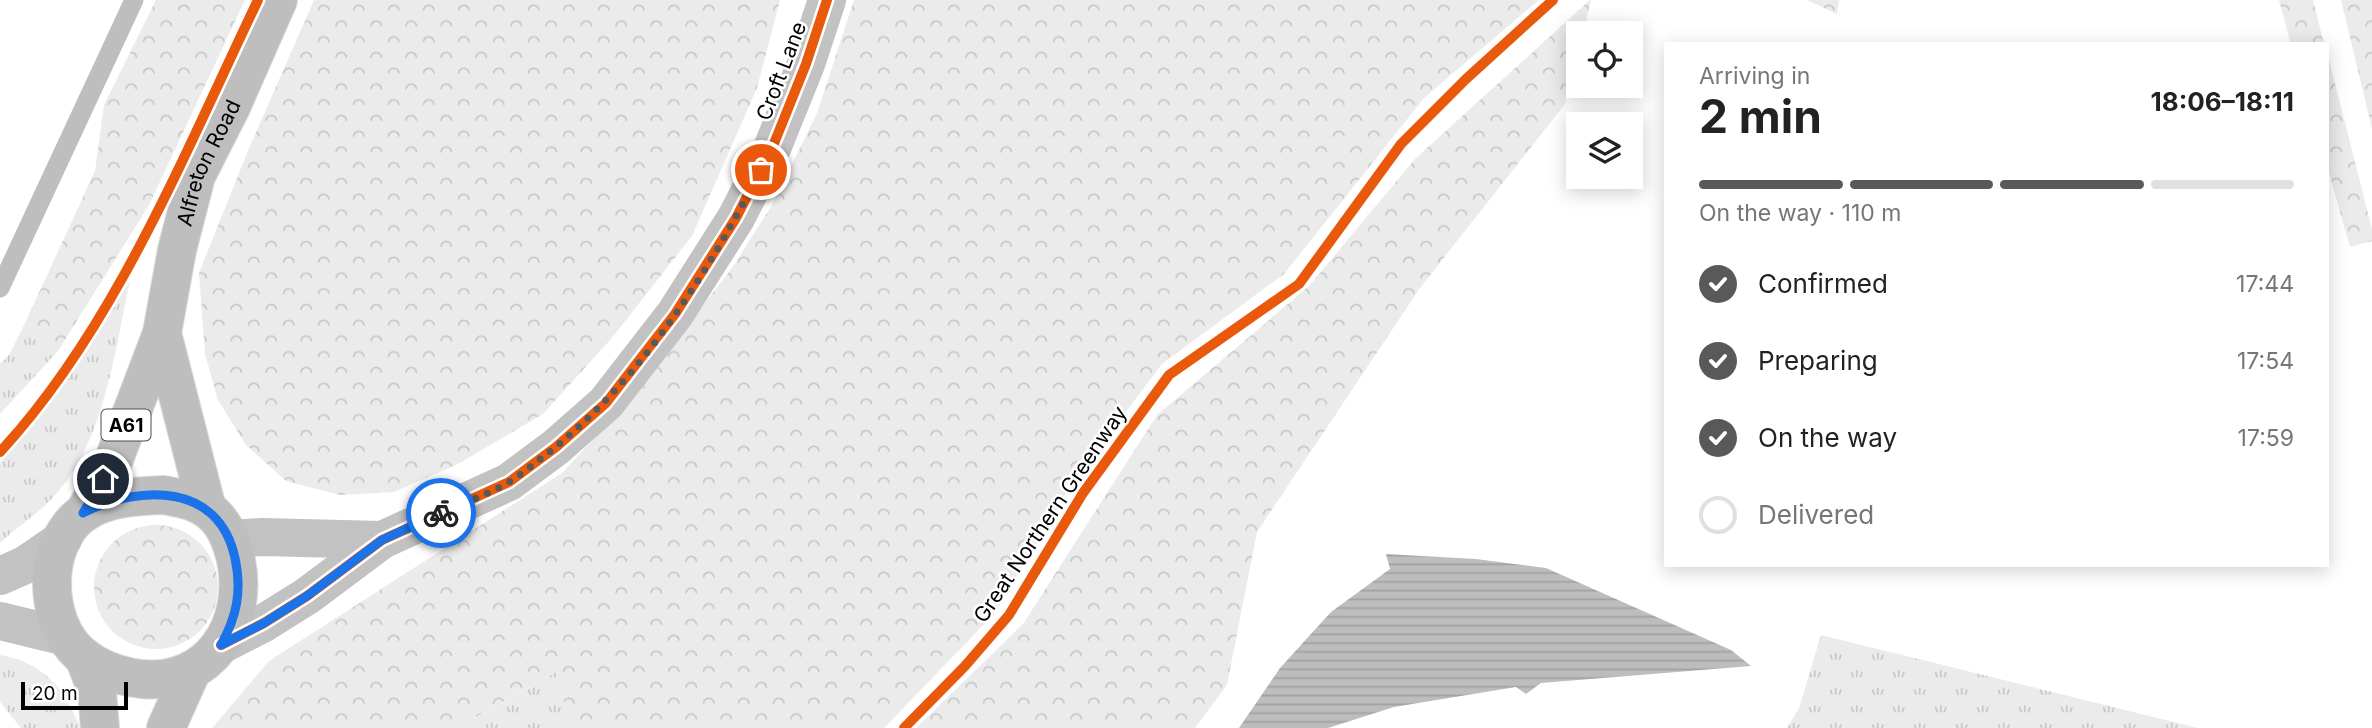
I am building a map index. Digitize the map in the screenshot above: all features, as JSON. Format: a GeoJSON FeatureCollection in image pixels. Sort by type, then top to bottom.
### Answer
{"type":"FeatureCollection","features":[{"type":"Feature","properties":{"kind":"highway","name":"Alfreton Road"},"geometry":{"type":"LineString","coordinates":[[73,526],[113,462],[162,332],[177,250],[196,176],[232,107],[278,0]]}},
{"type":"Feature","properties":{"kind":"highway","name":"Alfreton Road"},"geometry":{"type":"LineString","coordinates":[[162,332],[207,509]]}},
{"type":"Feature","properties":{"kind":"highway"},"geometry":{"type":"LineString","coordinates":[[75,647],[102,670],[126,677],[156,680],[191,672],[208,660],[221,645],[231,626],[240,585],[230,539],[215,516],[184,498],[145,495],[104,503],[73,526],[54,564],[52,584],[58,618],[97,691],[100,728]]}},
{"type":"Feature","properties":{"kind":"highway"},"geometry":{"type":"LineString","coordinates":[[166,728],[191,672]]}},
{"type":"Feature","properties":{"kind":"street","name":"Croft Lane"},"geometry":{"type":"LineString","coordinates":[[221,645],[264,623],[307,596],[382,540],[509,482],[556,447],[613,393],[675,314],[736,218],[773,146],[806,64],[827,0]]}},
{"type":"Feature","properties":{"kind":"street","name":"Alfreton Road"},"geometry":{"type":"LineString","coordinates":[[0,576],[25,565],[73,526]]}},
{"type":"Feature","properties":{"kind":"street","name":"Croft Lane"},"geometry":{"type":"LineString","coordinates":[[230,539],[262,537],[382,540]]}},
{"type":"Feature","properties":{"kind":"street"},"geometry":{"type":"LineString","coordinates":[[0,621],[75,647]]}},
{"type":"Feature","properties":{"kind":"lane"},"geometry":{"type":"LineString","coordinates":[[0,288],[134,0]]}},
{"type":"Feature","properties":{"kind":"green space"},"geometry":{"type":"Polygon","coordinates":[[[156,0],[245,0],[149,205],[58,351],[26,321],[95,171],[104,105],[156,0]]]}},
{"type":"Feature","properties":{"kind":"green space"},"geometry":{"type":"Polygon","coordinates":[[[314,0],[780,0],[757,88],[692,236],[611,339],[543,414],[458,464],[394,492],[340,495],[286,481],[246,445],[218,400],[205,354],[199,273],[247,153],[314,0]]]}},
{"type":"Feature","properties":{"kind":"green space"},"geometry":{"type":"Polygon","coordinates":[[[854,0],[1539,0],[1424,98],[1284,274],[1162,364],[1074,480],[995,613],[884,728],[571,728],[556,672],[474,718],[470,728],[212,728],[269,661],[562,473],[629,401],[732,268],[772,205],[817,113],[854,0]]]}},
{"type":"Feature","properties":{"kind":"green space"},"geometry":{"type":"Polygon","coordinates":[[[1590,0],[1591,0],[1586,21],[1567,21],[1590,0]]]}},
{"type":"Feature","properties":{"kind":"green space"},"geometry":{"type":"Polygon","coordinates":[[[1807,0],[1839,0],[1837,14],[1807,0]]]}},
{"type":"Feature","properties":{"kind":"green space"},"geometry":{"type":"Polygon","coordinates":[[[2279,0],[2313,0],[2324,42],[2290,42],[2279,0]]]}},
{"type":"Feature","properties":{"kind":"green space"},"geometry":{"type":"Polygon","coordinates":[[[2341,0],[2372,0],[2372,129],[2341,0]]]}},
{"type":"Feature","properties":{"kind":"green space"},"geometry":{"type":"Polygon","coordinates":[[[1566,22],[1565,104],[1420,288],[1257,532],[1227,685],[1195,728],[916,728],[1023,624],[1157,415],[1309,286],[1416,158],[1566,22]]]}},
{"type":"Feature","properties":{"kind":"green space"},"geometry":{"type":"Polygon","coordinates":[[[2329,60],[2372,229],[2372,241],[2350,247],[2329,173],[2329,60]]]}},
{"type":"Feature","properties":{"kind":"green space"},"geometry":{"type":"Polygon","coordinates":[[[130,281],[106,392],[87,446],[57,493],[0,543],[0,462],[36,420],[130,281]]]}},
{"type":"Feature","properties":{"kind":"green space"},"geometry":{"type":"Polygon","coordinates":[[[26,321],[58,351],[0,414],[0,364],[9,355],[26,321]]]}},
{"type":"Feature","properties":{"kind":"green space"},"geometry":{"type":"Polygon","coordinates":[[[156,525],[180,529],[200,543],[214,563],[218,587],[214,611],[200,631],[180,645],[156,649],[132,645],[112,631],[98,611],[94,587],[98,563],[112,543],[132,529],[156,525]]]}},
{"type":"Feature","properties":{"kind":"green space"},"geometry":{"type":"Polygon","coordinates":[[[1821,635],[2198,728],[1787,728],[1799,708],[1821,635]]]}},
{"type":"Feature","properties":{"kind":"green space"},"geometry":{"type":"Polygon","coordinates":[[[0,655],[29,664],[51,680],[67,701],[80,728],[21,728],[0,702],[0,655]]]}},
{"type":"Feature","properties":{"kind":"green space"},"geometry":{"type":"Polygon","coordinates":[[[556,672],[571,728],[470,728],[473,719],[556,672]]]}},
{"type":"Feature","properties":{"kind":"shaded area"},"geometry":{"type":"Polygon","coordinates":[[[1386,554],[1476,559],[1546,568],[1731,650],[1751,666],[1541,683],[1526,694],[1516,687],[1394,707],[1328,728],[1239,728],[1280,668],[1331,612],[1390,569],[1386,554]]]}},
{"type":"Feature","properties":{"kind":"cycle path"},"geometry":{"type":"LineString","coordinates":[[0,452],[41,403],[79,350],[113,295],[175,177],[258,0]]}},
{"type":"Feature","properties":{"kind":"cycle path"},"geometry":{"type":"LineString","coordinates":[[221,645],[264,623],[307,596],[382,540],[509,482],[556,447],[606,403],[675,314],[736,218],[773,146],[806,64],[827,0]]}},
{"type":"Feature","properties":{"kind":"cycle path","name":"Great Northern Greenway"},"geometry":{"type":"LineString","coordinates":[[904,728],[965,666],[1009,615],[1083,493],[1169,375],[1299,284],[1401,144],[1466,79],[1553,0]]}},
{"type":"Feature","properties":{"kind":"way so far"},"geometry":{"type":"LineString","coordinates":[[441,513],[509,482],[556,447],[606,402],[675,314],[736,218],[761,170]]}},
{"type":"Feature","properties":{"kind":"route"},"geometry":{"type":"LineString","coordinates":[[103,479],[83,513],[122,498],[164,495],[184,498],[215,516],[230,539],[240,585],[231,626],[221,645],[264,623],[307,596],[382,540],[441,513]]}}]}
